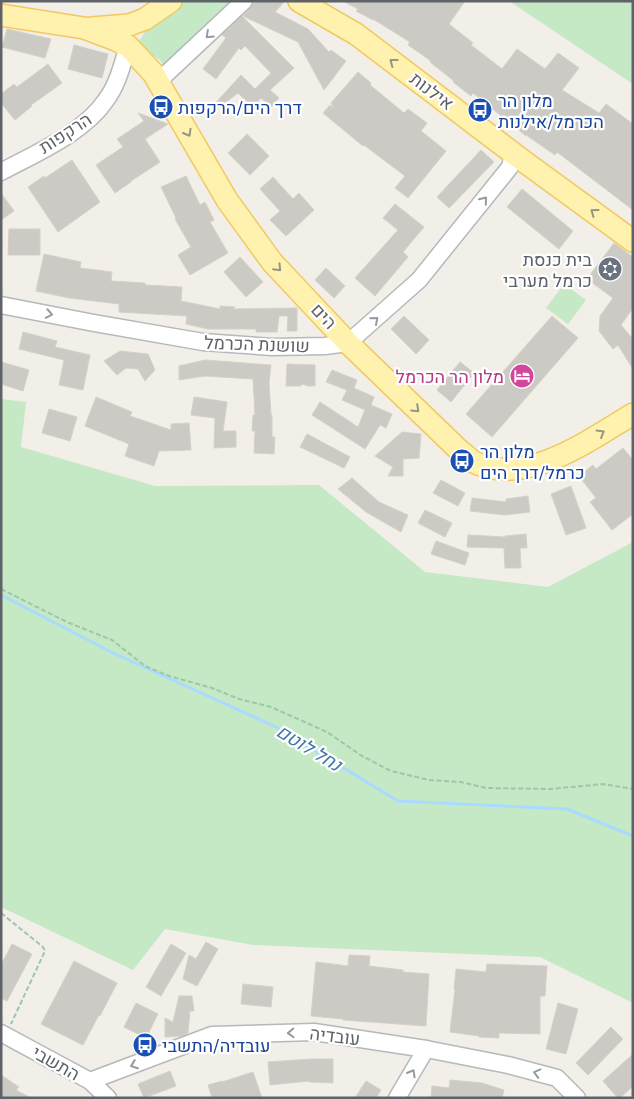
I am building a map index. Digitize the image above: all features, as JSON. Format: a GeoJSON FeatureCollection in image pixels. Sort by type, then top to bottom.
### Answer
{"type":"FeatureCollection","features":[{"type":"Feature","properties":{"kind":"main road"},"geometry":{"type":"LineString","coordinates":[[1,15],[84,28],[108,27],[129,24],[145,19],[171,1]]}},
{"type":"Feature","properties":{"kind":"main road","name":"אילנות"},"geometry":{"type":"LineString","coordinates":[[299,1],[356,34],[633,241]]}},
{"type":"Feature","properties":{"kind":"main road"},"geometry":{"type":"LineString","coordinates":[[128,46],[145,19]]}},
{"type":"Feature","properties":{"kind":"main road","name":"הים"},"geometry":{"type":"LineString","coordinates":[[84,28],[128,46],[153,74],[227,200],[272,262],[348,343],[460,451],[477,464],[496,469],[542,464],[570,452],[633,414]]}},
{"type":"Feature","properties":{"kind":"street"},"geometry":{"type":"LineString","coordinates":[[160,86],[165,76],[244,1]]}},
{"type":"Feature","properties":{"kind":"street","name":"הרקפות"},"geometry":{"type":"LineString","coordinates":[[1,172],[62,139],[96,114],[117,81],[128,46]]}},
{"type":"Feature","properties":{"kind":"street","name":"הרקפות"},"geometry":{"type":"LineString","coordinates":[[117,81],[129,70],[138,66],[146,66]]}},
{"type":"Feature","properties":{"kind":"street"},"geometry":{"type":"LineString","coordinates":[[348,343],[419,280],[510,167],[512,159],[510,150]]}},
{"type":"Feature","properties":{"kind":"street","name":"שושנת הכרמל"},"geometry":{"type":"LineString","coordinates":[[1,305],[203,342],[272,347],[330,346],[348,343]]}},
{"type":"Feature","properties":{"kind":"street","name":"עובדיה"},"geometry":{"type":"LineString","coordinates":[[90,1081],[212,1035],[314,1032],[426,1049],[508,1065],[557,1078],[577,1098]]}},
{"type":"Feature","properties":{"kind":"street","name":"התשבי"},"geometry":{"type":"LineString","coordinates":[[3,1037],[90,1081],[108,1098]]}},
{"type":"Feature","properties":{"kind":"street"},"geometry":{"type":"LineString","coordinates":[[397,1098],[426,1049]]}},
{"type":"Feature","properties":{"kind":"path"},"geometry":{"type":"LineString","coordinates":[[1,589],[67,622],[112,640],[145,666],[239,699],[271,707],[327,732],[362,756],[391,771],[429,780],[461,782],[486,788],[551,789],[603,784],[633,789]]}},
{"type":"Feature","properties":{"kind":"path"},"geometry":{"type":"LineString","coordinates":[[1,913],[43,947],[45,951],[3,1037]]}},
{"type":"Feature","properties":{"kind":"green space"},"geometry":{"type":"Polygon","coordinates":[[[186,1],[232,1],[164,67],[160,60],[137,45],[144,33],[156,21],[186,1]]]}},
{"type":"Feature","properties":{"kind":"green space"},"geometry":{"type":"Polygon","coordinates":[[[509,1],[633,1],[633,84],[509,1]]]}},
{"type":"Feature","properties":{"kind":"green space"},"geometry":{"type":"Polygon","coordinates":[[[564,284],[586,300],[568,324],[546,308],[564,284]]]}},
{"type":"Feature","properties":{"kind":"green space"},"geometry":{"type":"Polygon","coordinates":[[[1,399],[26,402],[21,447],[155,486],[319,485],[425,572],[548,587],[633,542],[633,1003],[540,957],[253,945],[165,929],[133,970],[1,907],[1,399]]]}},
{"type":"Feature","properties":{"kind":"building"},"geometry":{"type":"Polygon","coordinates":[[[255,1],[285,1],[275,12],[308,29],[329,52],[331,50],[346,61],[324,90],[298,42],[243,16],[255,1]]]}},
{"type":"Feature","properties":{"kind":"building"},"geometry":{"type":"Polygon","coordinates":[[[343,1],[465,1],[449,24],[473,43],[471,45],[502,69],[517,49],[545,69],[558,53],[579,68],[562,90],[599,113],[606,104],[633,124],[633,210],[557,152],[555,155],[526,136],[473,93],[471,96],[431,61],[408,45],[410,42],[373,19],[356,11],[358,9],[343,1]]]}},
{"type":"Feature","properties":{"kind":"building"},"geometry":{"type":"Polygon","coordinates":[[[242,16],[294,68],[270,90],[279,98],[271,107],[261,98],[253,107],[238,93],[213,112],[210,109],[241,75],[255,89],[271,73],[245,46],[241,50],[239,48],[216,79],[203,69],[226,38],[222,35],[242,16]]]}},
{"type":"Feature","properties":{"kind":"building"},"geometry":{"type":"Polygon","coordinates":[[[7,29],[51,39],[45,58],[2,47],[7,29]]]}},
{"type":"Feature","properties":{"kind":"building"},"geometry":{"type":"Polygon","coordinates":[[[74,45],[108,54],[102,78],[68,69],[74,45]]]}},
{"type":"Feature","properties":{"kind":"building"},"geometry":{"type":"Polygon","coordinates":[[[48,64],[62,83],[31,105],[15,120],[1,103],[1,94],[14,84],[17,87],[48,64]]]}},
{"type":"Feature","properties":{"kind":"building"},"geometry":{"type":"Polygon","coordinates":[[[358,72],[371,83],[370,85],[404,113],[408,109],[427,123],[421,131],[446,151],[408,198],[395,188],[405,176],[363,146],[323,113],[330,105],[334,108],[331,103],[358,72]]]}},
{"type":"Feature","properties":{"kind":"building"},"geometry":{"type":"Polygon","coordinates":[[[138,113],[168,124],[145,139],[160,162],[115,193],[96,165],[123,147],[117,139],[144,121],[138,113]]]}},
{"type":"Feature","properties":{"kind":"building"},"geometry":{"type":"Polygon","coordinates":[[[247,134],[269,156],[250,175],[228,153],[247,134]]]}},
{"type":"Feature","properties":{"kind":"building"},"geometry":{"type":"Polygon","coordinates":[[[481,150],[494,162],[449,208],[437,197],[481,150]]]}},
{"type":"Feature","properties":{"kind":"building"},"geometry":{"type":"Polygon","coordinates":[[[72,160],[100,202],[58,232],[28,187],[72,160]]]}},
{"type":"Feature","properties":{"kind":"building"},"geometry":{"type":"Polygon","coordinates":[[[186,176],[200,205],[205,202],[214,220],[210,222],[228,253],[190,275],[178,255],[191,247],[175,219],[161,187],[186,176]]]}},
{"type":"Feature","properties":{"kind":"building"},"geometry":{"type":"Polygon","coordinates":[[[273,177],[293,199],[299,193],[314,210],[286,236],[270,220],[280,211],[260,189],[273,177]]]}},
{"type":"Feature","properties":{"kind":"building"},"geometry":{"type":"Polygon","coordinates":[[[522,189],[573,231],[559,249],[507,207],[522,189]]]}},
{"type":"Feature","properties":{"kind":"building"},"geometry":{"type":"Polygon","coordinates":[[[1,193],[14,211],[1,220],[1,193]]]}},
{"type":"Feature","properties":{"kind":"building"},"geometry":{"type":"Polygon","coordinates":[[[395,204],[424,227],[403,252],[408,257],[375,296],[355,278],[398,230],[383,218],[395,204]]]}},
{"type":"Feature","properties":{"kind":"building"},"geometry":{"type":"Polygon","coordinates":[[[9,229],[40,229],[40,255],[8,255],[9,229]]]}},
{"type":"Feature","properties":{"kind":"building"},"geometry":{"type":"Polygon","coordinates":[[[614,243],[633,257],[633,308],[621,325],[633,339],[633,369],[618,345],[613,349],[599,331],[600,316],[613,298],[587,279],[614,243]]]}},
{"type":"Feature","properties":{"kind":"building"},"geometry":{"type":"Polygon","coordinates":[[[44,254],[81,262],[80,268],[112,272],[111,281],[182,287],[181,301],[220,309],[220,306],[235,307],[233,309],[297,308],[297,331],[287,331],[288,316],[279,316],[277,332],[256,332],[256,329],[208,329],[186,324],[187,316],[119,312],[119,304],[69,298],[36,291],[44,254]]]}},
{"type":"Feature","properties":{"kind":"building"},"geometry":{"type":"Polygon","coordinates":[[[240,257],[263,282],[246,297],[224,272],[240,257]]]}},
{"type":"Feature","properties":{"kind":"building"},"geometry":{"type":"Polygon","coordinates":[[[326,268],[345,286],[334,298],[315,280],[326,268]]]}},
{"type":"Feature","properties":{"kind":"building"},"geometry":{"type":"Polygon","coordinates":[[[404,316],[429,340],[416,354],[391,329],[404,316]]]}},
{"type":"Feature","properties":{"kind":"building","name":"מלון הר הכרמל"},"geometry":{"type":"Polygon","coordinates":[[[552,316],[578,338],[492,437],[466,414],[552,316]]]}},
{"type":"Feature","properties":{"kind":"building"},"geometry":{"type":"Polygon","coordinates":[[[23,332],[57,341],[55,347],[90,355],[83,390],[59,385],[64,360],[19,349],[23,332]]]}},
{"type":"Feature","properties":{"kind":"building"},"geometry":{"type":"Polygon","coordinates":[[[120,351],[148,354],[155,370],[145,381],[138,369],[126,368],[117,375],[104,361],[120,351]]]}},
{"type":"Feature","properties":{"kind":"building"},"geometry":{"type":"Polygon","coordinates":[[[205,360],[271,365],[269,383],[272,437],[275,437],[274,454],[254,453],[255,431],[252,431],[253,415],[255,415],[253,379],[205,376],[179,380],[179,366],[205,360]]]}},
{"type":"Feature","properties":{"kind":"building"},"geometry":{"type":"Polygon","coordinates":[[[1,362],[29,370],[23,391],[1,384],[1,362]]]}},
{"type":"Feature","properties":{"kind":"building"},"geometry":{"type":"Polygon","coordinates":[[[460,362],[474,373],[451,402],[437,390],[460,362]]]}},
{"type":"Feature","properties":{"kind":"building"},"geometry":{"type":"Polygon","coordinates":[[[287,364],[315,365],[315,386],[302,384],[301,386],[286,386],[287,364]]]}},
{"type":"Feature","properties":{"kind":"building"},"geometry":{"type":"Polygon","coordinates":[[[332,370],[357,380],[354,388],[374,397],[371,405],[392,414],[386,428],[380,425],[365,449],[312,415],[320,402],[358,427],[365,410],[342,400],[347,390],[326,382],[332,370]]]}},
{"type":"Feature","properties":{"kind":"building"},"geometry":{"type":"Polygon","coordinates":[[[96,397],[132,412],[130,416],[171,430],[171,424],[189,423],[191,450],[159,451],[154,466],[125,456],[129,444],[85,426],[96,397]]]}},
{"type":"Feature","properties":{"kind":"building"},"geometry":{"type":"Polygon","coordinates":[[[194,397],[227,402],[223,431],[236,431],[236,447],[214,448],[215,418],[191,415],[194,397]]]}},
{"type":"Feature","properties":{"kind":"building"},"geometry":{"type":"Polygon","coordinates":[[[49,409],[77,417],[70,441],[42,433],[49,409]]]}},
{"type":"Feature","properties":{"kind":"building"},"geometry":{"type":"Polygon","coordinates":[[[402,432],[421,434],[419,458],[403,459],[403,476],[388,476],[393,467],[375,456],[402,432]]]}},
{"type":"Feature","properties":{"kind":"building"},"geometry":{"type":"Polygon","coordinates":[[[307,434],[350,457],[344,468],[300,447],[307,434]]]}},
{"type":"Feature","properties":{"kind":"building"},"geometry":{"type":"Polygon","coordinates":[[[623,448],[633,460],[633,514],[612,530],[590,502],[596,498],[579,476],[593,465],[596,469],[623,448]]]}},
{"type":"Feature","properties":{"kind":"building"},"geometry":{"type":"Polygon","coordinates":[[[352,478],[379,502],[408,515],[401,532],[366,512],[338,489],[352,478]]]}},
{"type":"Feature","properties":{"kind":"building"},"geometry":{"type":"Polygon","coordinates":[[[441,480],[465,493],[458,506],[433,493],[441,480]]]}},
{"type":"Feature","properties":{"kind":"building"},"geometry":{"type":"Polygon","coordinates":[[[571,486],[586,528],[566,535],[551,494],[571,486]]]}},
{"type":"Feature","properties":{"kind":"building"},"geometry":{"type":"Polygon","coordinates":[[[528,496],[530,512],[505,515],[470,511],[472,498],[506,502],[506,499],[528,496]]]}},
{"type":"Feature","properties":{"kind":"building"},"geometry":{"type":"Polygon","coordinates":[[[425,510],[452,523],[445,537],[418,523],[425,510]]]}},
{"type":"Feature","properties":{"kind":"building"},"geometry":{"type":"Polygon","coordinates":[[[526,534],[527,548],[520,548],[521,568],[505,568],[504,548],[467,547],[468,535],[505,537],[526,534]]]}},
{"type":"Feature","properties":{"kind":"building"},"geometry":{"type":"Polygon","coordinates":[[[436,541],[469,553],[465,565],[431,554],[436,541]]]}},
{"type":"Feature","properties":{"kind":"building"},"geometry":{"type":"Polygon","coordinates":[[[206,942],[218,949],[197,986],[183,979],[189,955],[196,959],[206,942]]]}},
{"type":"Feature","properties":{"kind":"building"},"geometry":{"type":"Polygon","coordinates":[[[12,944],[32,954],[7,1001],[1,998],[1,965],[12,944]]]}},
{"type":"Feature","properties":{"kind":"building"},"geometry":{"type":"Polygon","coordinates":[[[171,944],[186,953],[161,996],[146,987],[171,944]]]}},
{"type":"Feature","properties":{"kind":"building"},"geometry":{"type":"Polygon","coordinates":[[[349,955],[370,956],[369,966],[429,974],[426,1026],[311,1016],[316,962],[348,966],[349,955]]]}},
{"type":"Feature","properties":{"kind":"building"},"geometry":{"type":"Polygon","coordinates":[[[74,961],[117,983],[83,1045],[41,1024],[74,961]]]}},
{"type":"Feature","properties":{"kind":"building"},"geometry":{"type":"Polygon","coordinates":[[[487,964],[547,966],[545,996],[540,996],[540,1034],[499,1033],[499,1038],[450,1032],[456,969],[486,972],[487,964]]]}},
{"type":"Feature","properties":{"kind":"building"},"geometry":{"type":"Polygon","coordinates":[[[243,984],[273,987],[271,1007],[241,1004],[243,984]]]}},
{"type":"Feature","properties":{"kind":"building"},"geometry":{"type":"Polygon","coordinates":[[[179,996],[192,996],[194,1011],[190,1011],[188,1033],[182,1036],[165,1037],[165,1018],[173,1022],[179,996]]]}},
{"type":"Feature","properties":{"kind":"building"},"geometry":{"type":"Polygon","coordinates":[[[136,1003],[158,1014],[146,1038],[124,1027],[136,1003]]]}},
{"type":"Feature","properties":{"kind":"building"},"geometry":{"type":"Polygon","coordinates":[[[558,1003],[578,1009],[566,1054],[546,1049],[558,1003]]]}},
{"type":"Feature","properties":{"kind":"building"},"geometry":{"type":"Polygon","coordinates":[[[611,1027],[623,1039],[588,1075],[576,1063],[611,1027]]]}},
{"type":"Feature","properties":{"kind":"building"},"geometry":{"type":"Polygon","coordinates":[[[633,1054],[633,1086],[618,1098],[603,1081],[633,1054]]]}},
{"type":"Feature","properties":{"kind":"building"},"geometry":{"type":"Polygon","coordinates":[[[333,1059],[333,1083],[309,1081],[270,1085],[268,1062],[333,1059]]]}},
{"type":"Feature","properties":{"kind":"building"},"geometry":{"type":"Polygon","coordinates":[[[170,1071],[176,1086],[144,1098],[138,1084],[170,1071]]]}},
{"type":"Feature","properties":{"kind":"building"},"geometry":{"type":"Polygon","coordinates":[[[253,1072],[262,1098],[212,1098],[208,1085],[253,1072]]]}},
{"type":"Feature","properties":{"kind":"building"},"geometry":{"type":"Polygon","coordinates":[[[1,1075],[19,1087],[16,1090],[31,1098],[1,1098],[1,1075]]]}},
{"type":"Feature","properties":{"kind":"building"},"geometry":{"type":"Polygon","coordinates":[[[450,1080],[482,1083],[504,1090],[502,1098],[431,1098],[432,1086],[449,1088],[450,1080]]]}},
{"type":"Feature","properties":{"kind":"building"},"geometry":{"type":"Polygon","coordinates":[[[366,1081],[381,1090],[376,1098],[355,1098],[366,1081]]]}},
{"type":"Feature","properties":{"kind":"waterway","name":"נחל לוטם"},"geometry":{"type":"LineString","coordinates":[[1,595],[113,653],[276,727],[398,801],[567,809],[633,836]]}},
{"type":"Feature","properties":{"kind":"place","name":"דרך הים/הרקפות"},"geometry":{"type":"Point","coordinates":[161,107]}},
{"type":"Feature","properties":{"kind":"place","name":"מלון הר הכרמל/אילנות"},"geometry":{"type":"Point","coordinates":[480,110]}},
{"type":"Feature","properties":{"kind":"place","name":"בית כנסת כרמל מערבי"},"geometry":{"type":"Point","coordinates":[610,269]}},
{"type":"Feature","properties":{"kind":"place","name":"מלון הר הכרמל"},"geometry":{"type":"Point","coordinates":[522,376]}},
{"type":"Feature","properties":{"kind":"place","name":"מלון הר כרמל/דרך הים"},"geometry":{"type":"Point","coordinates":[462,461]}},
{"type":"Feature","properties":{"kind":"place","name":"עובדיה/התשבי"},"geometry":{"type":"Point","coordinates":[145,1045]}}]}
